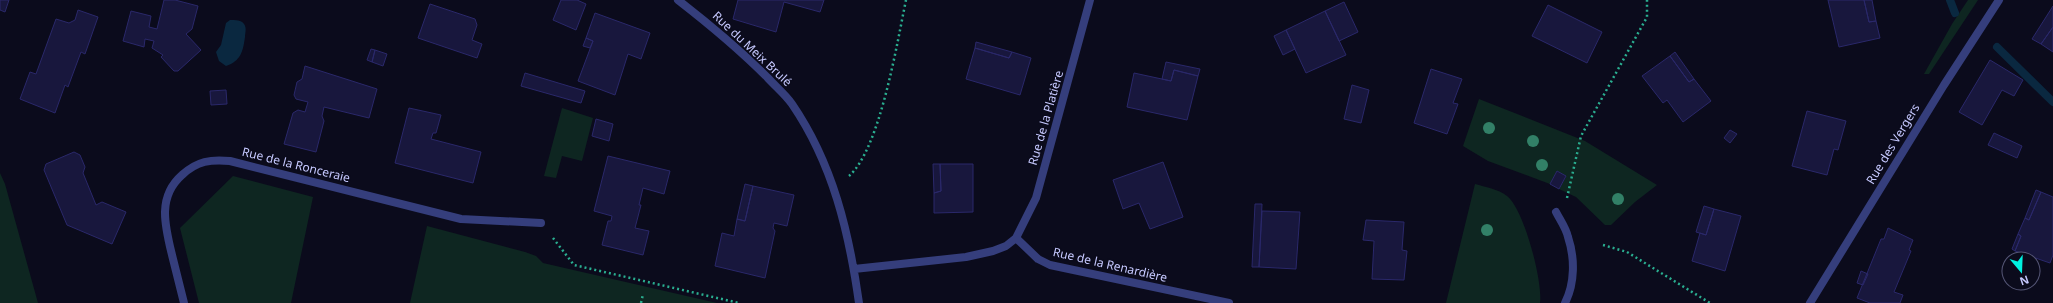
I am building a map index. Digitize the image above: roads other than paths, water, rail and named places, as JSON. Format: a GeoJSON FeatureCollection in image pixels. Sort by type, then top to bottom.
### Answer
{"type":"FeatureCollection","features":[{"type":"Feature","properties":{"kind":"street","name":"Rue du Meix Brulé"},"geometry":{"type":"LineString","coordinates":[[678,0],[740,52],[791,103],[815,143],[835,188],[846,228],[859,303]]}},
{"type":"Feature","properties":{"kind":"street","name":"Rue de la Platière"},"geometry":{"type":"LineString","coordinates":[[1016,238],[1036,198],[1090,0]]}},
{"type":"Feature","properties":{"kind":"street","name":"Rue des Vergers"},"geometry":{"type":"LineString","coordinates":[[1810,303],[1944,85],[1999,0]]}},
{"type":"Feature","properties":{"kind":"street","name":"Rue de la Ronceraie"},"geometry":{"type":"LineString","coordinates":[[184,303],[166,231],[164,218],[165,204],[168,192],[175,181],[189,169],[204,161],[230,161],[461,219],[541,223]]}},
{"type":"Feature","properties":{"kind":"street"},"geometry":{"type":"LineString","coordinates":[[1556,212],[1568,236],[1573,265],[1571,291],[1565,303]]}},
{"type":"Feature","properties":{"kind":"street"},"geometry":{"type":"LineString","coordinates":[[854,269],[966,257],[993,251],[1006,246],[1016,238]]}},
{"type":"Feature","properties":{"kind":"street","name":"Rue de la Renardière"},"geometry":{"type":"LineString","coordinates":[[1016,238],[1038,259],[1050,264],[1229,303]]}},
{"type":"Feature","properties":{"kind":"water"},"geometry":{"type":"Polygon","coordinates":[[[230,20],[238,20],[242,22],[246,30],[240,55],[235,61],[226,66],[219,61],[216,52],[221,45],[226,23],[230,20]]]}},
{"type":"Feature","properties":{"kind":"waterway"},"geometry":{"type":"LineString","coordinates":[[1950,0],[1955,13]]}},
{"type":"Feature","properties":{"kind":"waterway"},"geometry":{"type":"LineString","coordinates":[[1997,47],[2053,102]]}}]}
